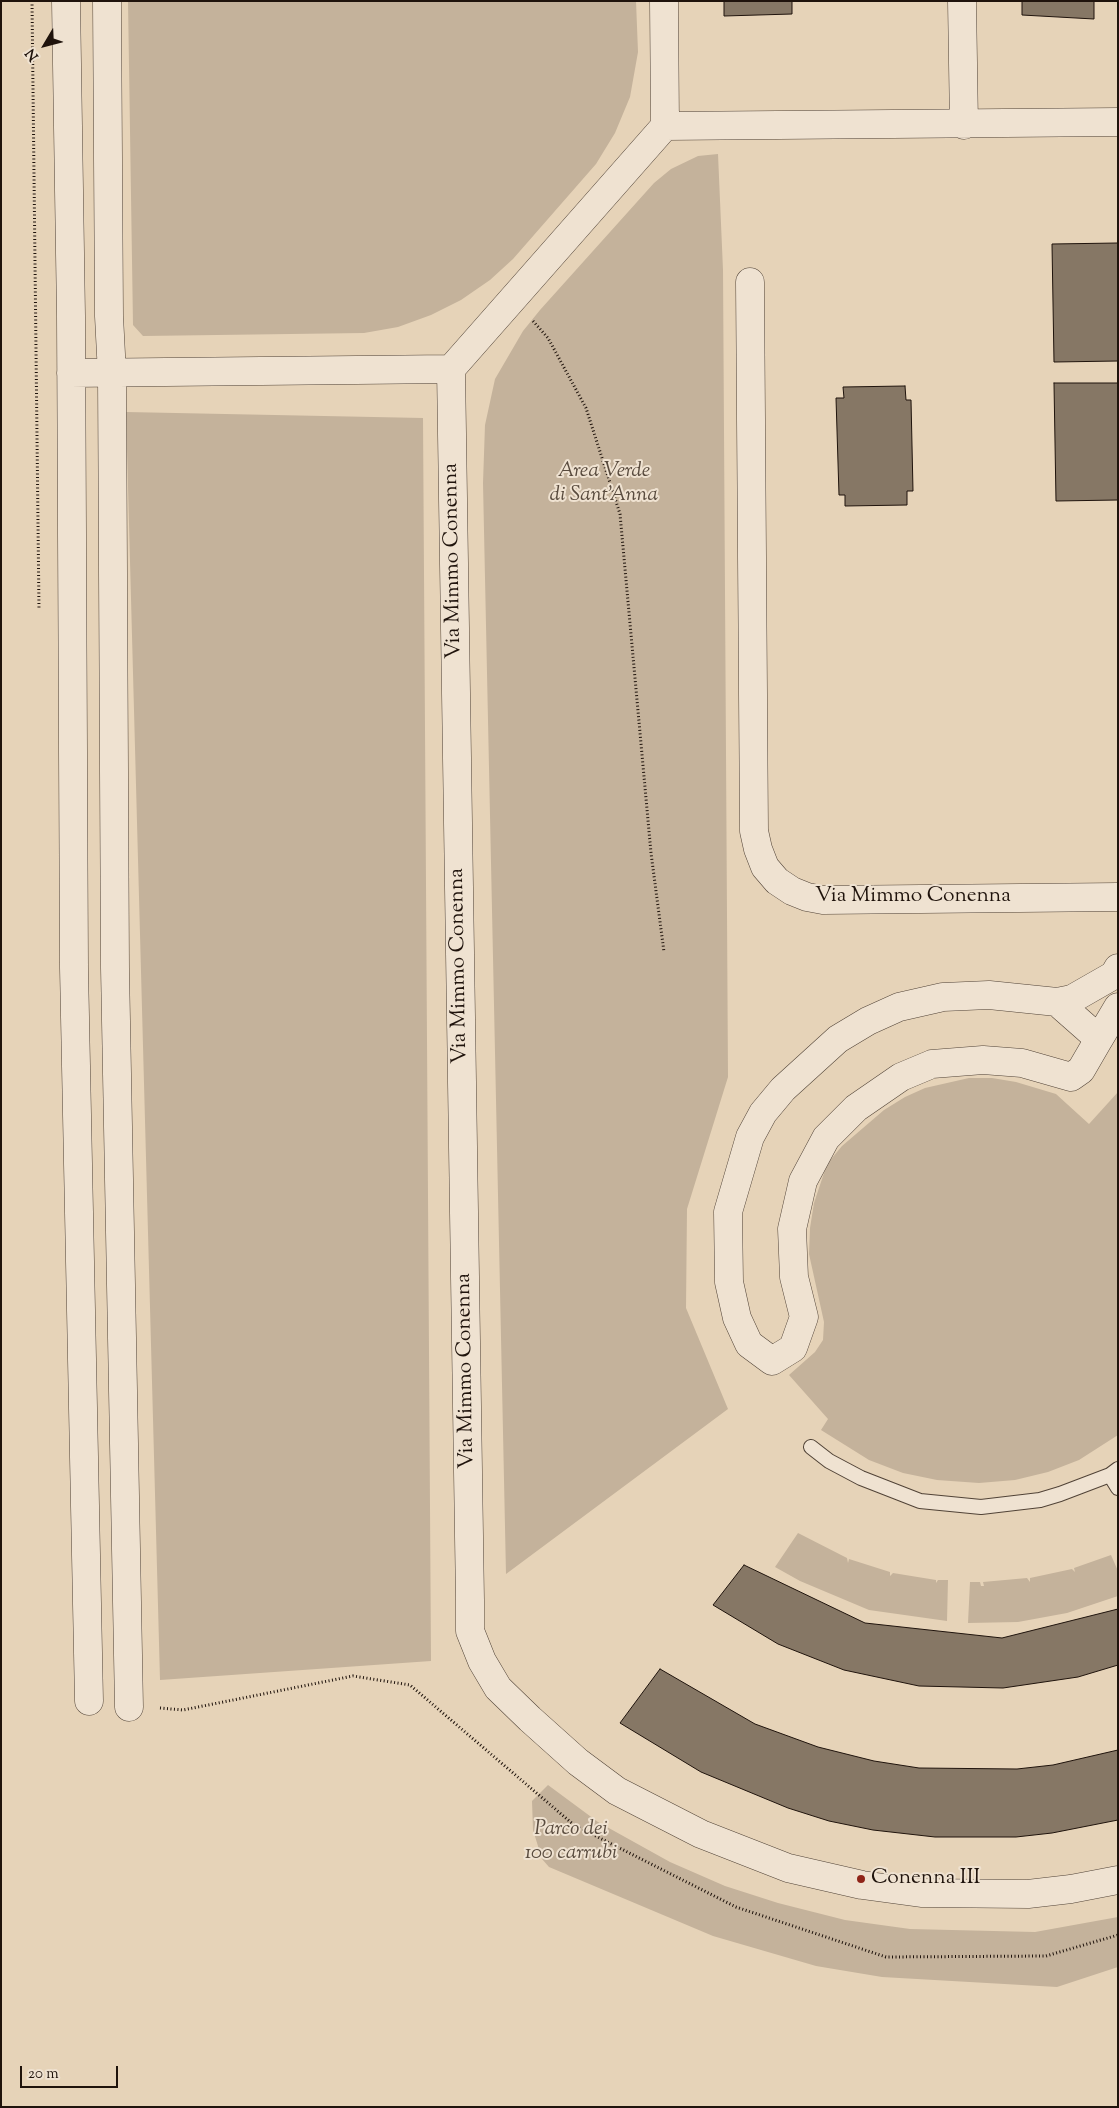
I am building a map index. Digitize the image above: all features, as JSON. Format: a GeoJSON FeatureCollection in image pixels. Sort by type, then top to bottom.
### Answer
{"type":"FeatureCollection","features":[{"type":"Feature","properties":{"kind":"street"},"geometry":{"type":"LineString","coordinates":[[66,1],[71,373],[74,968],[88,1701]]}},
{"type":"Feature","properties":{"kind":"street"},"geometry":{"type":"LineString","coordinates":[[107,1],[109,316],[112,374],[115,968],[129,1707]]}},
{"type":"Feature","properties":{"kind":"street"},"geometry":{"type":"LineString","coordinates":[[71,373],[451,369],[665,126],[664,1]]}},
{"type":"Feature","properties":{"kind":"street"},"geometry":{"type":"LineString","coordinates":[[962,1],[964,125]]}},
{"type":"Feature","properties":{"kind":"street"},"geometry":{"type":"LineString","coordinates":[[665,126],[964,125],[1118,122]]}},
{"type":"Feature","properties":{"kind":"street","name":"Via Mimmo Conenna"},"geometry":{"type":"LineString","coordinates":[[750,282],[754,831],[765,867],[777,881],[792,891],[807,898],[822,900],[1118,897]]}},
{"type":"Feature","properties":{"kind":"street","name":"Via Mimmo Conenna"},"geometry":{"type":"LineString","coordinates":[[451,369],[470,1631],[482,1661],[498,1688],[530,1719],[578,1762],[617,1791],[701,1834],[780,1865],[862,1885],[921,1893],[1028,1894],[1071,1889],[1118,1880]]}},
{"type":"Feature","properties":{"kind":"street"},"geometry":{"type":"LineString","coordinates":[[1118,968],[1114,975],[1072,999],[1057,1002],[989,995],[943,997],[899,1007],[868,1021],[838,1038],[783,1089],[763,1113],[750,1137],[728,1212],[729,1282],[737,1318],[749,1344],[772,1361],[794,1348],[804,1317],[794,1277],[792,1229],[803,1181],[826,1138],[856,1108],[901,1078],[932,1064],[982,1060],[1022,1063],[1071,1077],[1081,1070],[1118,1007]]}},
{"type":"Feature","properties":{"kind":"street"},"geometry":{"type":"LineString","coordinates":[[1057,1002],[1099,1039]]}},
{"type":"Feature","properties":{"kind":"lane"},"geometry":{"type":"LineString","coordinates":[[811,1447],[829,1461],[861,1478],[920,1501],[981,1507],[1040,1500],[1114,1472],[1118,1488]]}},
{"type":"Feature","properties":{"kind":"path"},"geometry":{"type":"LineString","coordinates":[[515,298],[548,338],[586,408],[620,514],[651,853],[664,952]]}},
{"type":"Feature","properties":{"kind":"path"},"geometry":{"type":"LineString","coordinates":[[129,1707],[183,1710],[353,1676],[410,1685],[574,1825],[736,1907],[886,1957],[1046,1956],[1118,1935]]}},
{"type":"Feature","properties":{"kind":"green space"},"geometry":{"type":"Polygon","coordinates":[[[128,1],[636,1],[638,52],[630,97],[615,133],[596,164],[513,259],[490,280],[461,300],[431,315],[398,327],[364,333],[143,336],[133,325],[128,1]]]}},
{"type":"Feature","properties":{"kind":"green space","name":"Area Verde di Sant'Anna"},"geometry":{"type":"Polygon","coordinates":[[[718,154],[723,270],[728,1077],[687,1209],[686,1308],[728,1409],[506,1574],[483,483],[485,425],[495,379],[523,331],[540,310],[654,183],[671,169],[698,156],[718,154]]]}},
{"type":"Feature","properties":{"kind":"green space"},"geometry":{"type":"Polygon","coordinates":[[[126,412],[423,418],[431,1661],[160,1680],[126,412]]]}},
{"type":"Feature","properties":{"kind":"green space"},"geometry":{"type":"Polygon","coordinates":[[[969,1078],[992,1078],[1016,1082],[1056,1094],[1089,1124],[1118,1092],[1118,1435],[1079,1460],[1048,1472],[1015,1480],[979,1483],[937,1480],[903,1473],[869,1460],[821,1430],[828,1419],[789,1375],[815,1352],[823,1340],[824,1322],[809,1254],[810,1228],[814,1203],[827,1164],[842,1146],[884,1110],[905,1097],[925,1088],[969,1078]]]}},
{"type":"Feature","properties":{"kind":"green space"},"geometry":{"type":"Polygon","coordinates":[[[798,1533],[847,1558],[848,1563],[849,1559],[890,1572],[890,1576],[893,1573],[936,1580],[936,1583],[938,1580],[948,1580],[947,1621],[869,1610],[800,1581],[775,1567],[798,1533]]]}},
{"type":"Feature","properties":{"kind":"green space"},"geometry":{"type":"Polygon","coordinates":[[[1111,1555],[1118,1571],[1118,1596],[1067,1613],[1018,1622],[968,1623],[970,1582],[980,1582],[981,1586],[984,1586],[983,1582],[1027,1578],[1030,1582],[1030,1578],[1072,1569],[1075,1572],[1074,1568],[1111,1555]]]}},
{"type":"Feature","properties":{"kind":"green space","name":"Parco dei 100 carrubi"},"geometry":{"type":"Polygon","coordinates":[[[548,1785],[598,1822],[670,1862],[725,1886],[778,1903],[845,1920],[910,1929],[1035,1932],[1118,1917],[1118,1967],[1057,1987],[882,1977],[816,1966],[713,1936],[549,1867],[542,1859],[533,1830],[532,1801],[548,1785]]]}},
{"type":"Feature","properties":{"kind":"building"},"geometry":{"type":"Polygon","coordinates":[[[724,1],[792,1],[792,14],[724,16],[724,1]]]}},
{"type":"Feature","properties":{"kind":"building"},"geometry":{"type":"Polygon","coordinates":[[[1022,1],[1094,1],[1094,19],[1022,15],[1022,1]]]}},
{"type":"Feature","properties":{"kind":"building"},"geometry":{"type":"Polygon","coordinates":[[[1118,243],[1118,361],[1054,362],[1052,244],[1118,243]]]}},
{"type":"Feature","properties":{"kind":"building"},"geometry":{"type":"Polygon","coordinates":[[[1054,383],[1118,383],[1118,500],[1056,501],[1054,383]]]}},
{"type":"Feature","properties":{"kind":"building"},"geometry":{"type":"Polygon","coordinates":[[[905,386],[906,400],[911,400],[913,491],[907,491],[907,505],[845,506],[845,495],[839,495],[836,398],[844,398],[843,387],[905,386]]]}},
{"type":"Feature","properties":{"kind":"building"},"geometry":{"type":"Polygon","coordinates":[[[744,1565],[865,1623],[1002,1638],[1118,1609],[1118,1665],[1078,1677],[1003,1688],[919,1686],[844,1670],[778,1644],[713,1605],[744,1565]]]}},
{"type":"Feature","properties":{"kind":"building"},"geometry":{"type":"Polygon","coordinates":[[[660,1669],[755,1724],[818,1747],[874,1761],[919,1768],[1017,1769],[1053,1765],[1118,1750],[1118,1820],[1052,1833],[1016,1837],[935,1837],[873,1830],[829,1821],[788,1808],[701,1772],[620,1723],[660,1669]]]}},
{"type":"Feature","properties":{"kind":"place","name":"Conenna III"},"geometry":{"type":"Point","coordinates":[861,1879]}}]}
